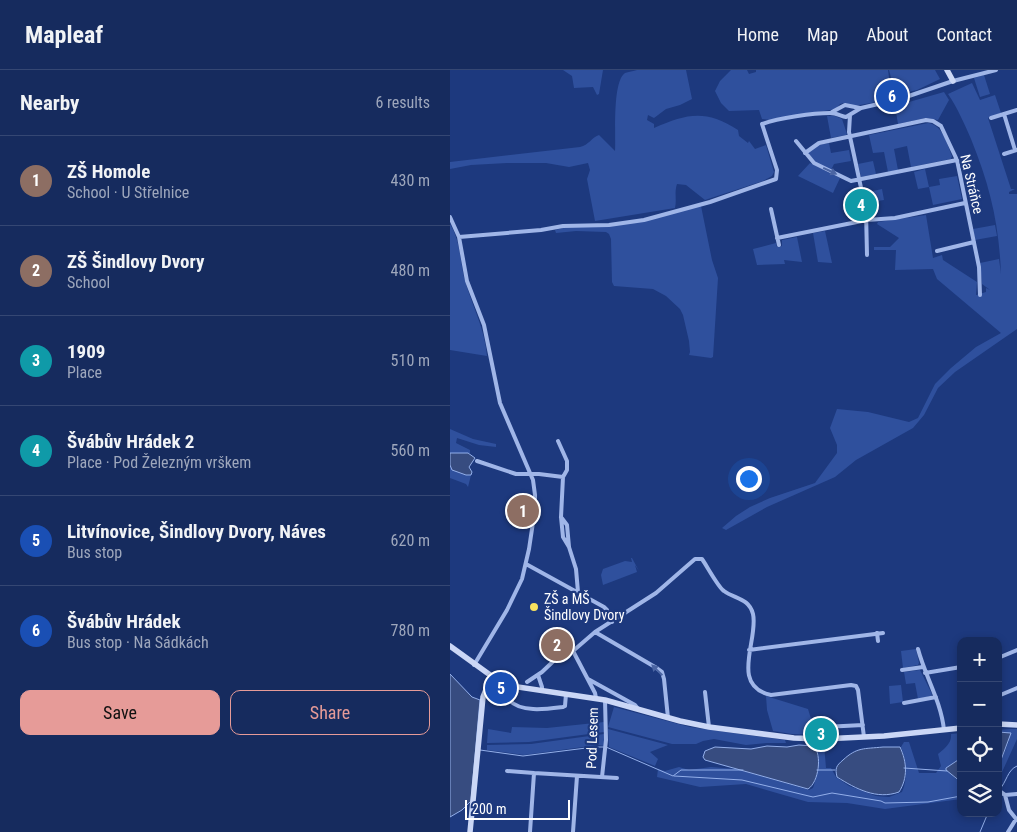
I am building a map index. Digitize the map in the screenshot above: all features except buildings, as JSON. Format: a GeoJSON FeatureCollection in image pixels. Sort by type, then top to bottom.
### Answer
{"type":"FeatureCollection","features":[{"type":"Feature","properties":{"kind":"street"},"geometry":{"type":"LineString","coordinates":[[947,70],[953,80]]}},
{"type":"Feature","properties":{"kind":"street"},"geometry":{"type":"LineString","coordinates":[[830,113],[846,117],[861,108],[900,99],[983,71],[996,70]]}},
{"type":"Feature","properties":{"kind":"street"},"geometry":{"type":"LineString","coordinates":[[459,237],[541,230],[563,226],[609,225],[644,220],[710,202],[772,181],[777,176],[777,170],[762,124],[771,121],[830,113],[845,105],[861,108]]}},
{"type":"Feature","properties":{"kind":"street"},"geometry":{"type":"LineString","coordinates":[[849,106],[851,109],[848,125],[867,220],[867,255]]}},
{"type":"Feature","properties":{"kind":"street"},"geometry":{"type":"LineString","coordinates":[[840,108],[839,112],[848,125]]}},
{"type":"Feature","properties":{"kind":"street"},"geometry":{"type":"LineString","coordinates":[[991,118],[1017,110]]}},
{"type":"Feature","properties":{"kind":"street"},"geometry":{"type":"LineString","coordinates":[[1004,114],[1016,150],[1004,154]]}},
{"type":"Feature","properties":{"kind":"street","name":"Na Stráňce"},"geometry":{"type":"LineString","coordinates":[[805,153],[819,143],[926,120],[934,121],[943,129],[956,160],[979,267],[980,292],[987,290]]}},
{"type":"Feature","properties":{"kind":"street"},"geometry":{"type":"LineString","coordinates":[[796,141],[814,163],[851,181],[860,181],[956,160]]}},
{"type":"Feature","properties":{"kind":"street"},"geometry":{"type":"LineString","coordinates":[[777,238],[966,203]]}},
{"type":"Feature","properties":{"kind":"street"},"geometry":{"type":"LineString","coordinates":[[771,209],[779,245]]}},
{"type":"Feature","properties":{"kind":"street"},"geometry":{"type":"LineString","coordinates":[[450,218],[459,237],[467,281],[484,325],[496,392],[530,474],[534,487],[535,502],[526,564],[517,591],[474,665]]}},
{"type":"Feature","properties":{"kind":"street"},"geometry":{"type":"LineString","coordinates":[[937,251],[974,242]]}},
{"type":"Feature","properties":{"kind":"street"},"geometry":{"type":"LineString","coordinates":[[558,441],[567,461],[567,470],[563,477],[561,517],[567,525],[569,547],[576,569],[578,592]]}},
{"type":"Feature","properties":{"kind":"street"},"geometry":{"type":"LineString","coordinates":[[477,461],[516,474],[563,477]]}},
{"type":"Feature","properties":{"kind":"street"},"geometry":{"type":"LineString","coordinates":[[527,682],[561,654],[573,651],[595,632],[656,593],[695,559],[700,558],[724,592],[745,601],[751,609],[753,621],[749,650],[749,676],[753,686],[762,693],[778,695],[851,685],[856,686],[864,737]]}},
{"type":"Feature","properties":{"kind":"street"},"geometry":{"type":"LineString","coordinates":[[526,564],[604,607],[612,622]]}},
{"type":"Feature","properties":{"kind":"street"},"geometry":{"type":"LineString","coordinates":[[595,632],[662,672],[668,718]]}},
{"type":"Feature","properties":{"kind":"street"},"geometry":{"type":"LineString","coordinates":[[877,633],[878,641]]}},
{"type":"Feature","properties":{"kind":"street"},"geometry":{"type":"LineString","coordinates":[[749,650],[883,633]]}},
{"type":"Feature","properties":{"kind":"street"},"geometry":{"type":"LineString","coordinates":[[450,646],[474,665],[499,693],[508,696]]}},
{"type":"Feature","properties":{"kind":"street"},"geometry":{"type":"LineString","coordinates":[[918,649],[925,673],[936,698],[944,730]]}},
{"type":"Feature","properties":{"kind":"street"},"geometry":{"type":"LineString","coordinates":[[1002,656],[1017,650]]}},
{"type":"Feature","properties":{"kind":"street"},"geometry":{"type":"LineString","coordinates":[[573,651],[596,698]]}},
{"type":"Feature","properties":{"kind":"street"},"geometry":{"type":"LineString","coordinates":[[902,670],[923,667]]}},
{"type":"Feature","properties":{"kind":"street"},"geometry":{"type":"LineString","coordinates":[[925,673],[957,668]]}},
{"type":"Feature","properties":{"kind":"street"},"geometry":{"type":"LineString","coordinates":[[538,674],[542,691]]}},
{"type":"Feature","properties":{"kind":"street"},"geometry":{"type":"LineString","coordinates":[[588,679],[622,697],[635,705],[639,710]]}},
{"type":"Feature","properties":{"kind":"street"},"geometry":{"type":"LineString","coordinates":[[489,680],[511,687],[596,698],[668,718],[709,726],[794,738],[864,737],[957,728]]}},
{"type":"Feature","properties":{"kind":"street"},"geometry":{"type":"LineString","coordinates":[[470,832],[483,697],[489,680]]}},
{"type":"Feature","properties":{"kind":"street"},"geometry":{"type":"LineString","coordinates":[[511,687],[508,696],[511,703],[525,708],[560,708],[565,706],[566,694]]}},
{"type":"Feature","properties":{"kind":"street"},"geometry":{"type":"LineString","coordinates":[[1002,694],[1017,688]]}},
{"type":"Feature","properties":{"kind":"street"},"geometry":{"type":"LineString","coordinates":[[704,692],[709,726]]}},
{"type":"Feature","properties":{"kind":"street"},"geometry":{"type":"LineString","coordinates":[[904,703],[936,698]]}},
{"type":"Feature","properties":{"kind":"street","name":"Pod Lesem"},"geometry":{"type":"LineString","coordinates":[[602,777],[606,740],[605,700]]}},
{"type":"Feature","properties":{"kind":"street"},"geometry":{"type":"LineString","coordinates":[[824,726],[863,724]]}},
{"type":"Feature","properties":{"kind":"street"},"geometry":{"type":"LineString","coordinates":[[1002,724],[1017,725]]}},
{"type":"Feature","properties":{"kind":"street","name":"Pod Lesem"},"geometry":{"type":"LineString","coordinates":[[507,771],[617,778]]}},
{"type":"Feature","properties":{"kind":"street"},"geometry":{"type":"LineString","coordinates":[[530,832],[534,773]]}},
{"type":"Feature","properties":{"kind":"street","name":"Pod Lesem"},"geometry":{"type":"LineString","coordinates":[[573,832],[577,776]]}},
{"type":"Feature","properties":{"kind":"street"},"geometry":{"type":"LineString","coordinates":[[1002,793],[1005,795],[1017,794]]}},
{"type":"Feature","properties":{"kind":"street"},"geometry":{"type":"LineString","coordinates":[[1005,795],[1008,810],[1016,819],[1008,832]]}},
{"type":"Feature","properties":{"kind":"shaded area"},"geometry":{"type":"Polygon","coordinates":[[[563,70],[603,70],[599,94],[597,95],[593,87],[574,88],[572,76],[563,70]]]}},
{"type":"Feature","properties":{"kind":"shaded area"},"geometry":{"type":"Polygon","coordinates":[[[637,70],[686,70],[692,99],[666,109],[654,118],[648,115],[647,120],[654,124],[654,128],[676,119],[696,116],[706,116],[726,123],[738,130],[739,136],[748,143],[749,141],[755,149],[766,145],[774,172],[772,176],[763,181],[705,200],[686,185],[677,184],[675,208],[595,221],[587,179],[590,170],[588,163],[569,167],[546,163],[507,163],[471,165],[450,169],[450,162],[580,147],[586,145],[599,135],[615,151],[618,87],[625,73],[637,70]]]}},
{"type":"Feature","properties":{"kind":"shaded area"},"geometry":{"type":"Polygon","coordinates":[[[731,70],[747,70],[749,74],[756,72],[756,70],[888,70],[891,92],[888,100],[854,106],[844,103],[840,104],[836,109],[771,120],[762,119],[759,110],[729,111],[721,103],[715,91],[720,81],[731,70]]]}},
{"type":"Feature","properties":{"kind":"shaded area"},"geometry":{"type":"Polygon","coordinates":[[[889,70],[935,70],[940,79],[917,90],[891,96],[890,99],[892,84],[889,70]]]}},
{"type":"Feature","properties":{"kind":"shaded area"},"geometry":{"type":"Polygon","coordinates":[[[984,75],[990,94],[980,97],[974,78],[984,75]]]}},
{"type":"Feature","properties":{"kind":"shaded area"},"geometry":{"type":"Polygon","coordinates":[[[972,83],[980,100],[995,95],[1001,113],[988,118],[1011,189],[1015,189],[1009,192],[1009,194],[1017,194],[1017,329],[955,372],[938,388],[924,415],[913,428],[856,460],[835,477],[767,507],[726,530],[722,528],[750,507],[770,498],[815,483],[837,453],[837,445],[830,428],[837,409],[868,412],[909,422],[918,418],[935,384],[976,347],[1001,333],[937,279],[933,269],[895,270],[896,250],[874,250],[874,247],[890,247],[899,238],[877,224],[878,222],[926,215],[933,258],[942,255],[943,260],[977,282],[976,295],[986,292],[986,288],[990,290],[982,284],[980,263],[999,259],[1001,274],[996,221],[988,189],[971,139],[948,94],[972,83]]]}},
{"type":"Feature","properties":{"kind":"shaded area"},"geometry":{"type":"Polygon","coordinates":[[[944,92],[949,100],[938,120],[926,118],[898,124],[895,106],[944,92]]]}},
{"type":"Feature","properties":{"kind":"shaded area"},"geometry":{"type":"Polygon","coordinates":[[[827,116],[835,116],[842,119],[847,134],[831,138],[827,116]]]}},
{"type":"Feature","properties":{"kind":"shaded area"},"geometry":{"type":"Polygon","coordinates":[[[928,123],[933,124],[941,131],[952,156],[951,159],[911,167],[907,146],[894,149],[898,170],[888,172],[884,152],[873,153],[869,135],[928,123]]]}},
{"type":"Feature","properties":{"kind":"shaded area"},"geometry":{"type":"Polygon","coordinates":[[[829,143],[831,153],[849,150],[851,161],[834,164],[831,170],[814,162],[807,155],[808,152],[818,145],[829,143]]]}},
{"type":"Feature","properties":{"kind":"shaded area"},"geometry":{"type":"Polygon","coordinates":[[[873,161],[876,174],[861,177],[858,164],[873,161]]]}},
{"type":"Feature","properties":{"kind":"shaded area"},"geometry":{"type":"Polygon","coordinates":[[[810,163],[840,178],[833,193],[798,176],[810,163]]]}},
{"type":"Feature","properties":{"kind":"shaded area"},"geometry":{"type":"Polygon","coordinates":[[[925,169],[929,187],[918,189],[914,172],[925,169]]]}},
{"type":"Feature","properties":{"kind":"shaded area"},"geometry":{"type":"Polygon","coordinates":[[[957,176],[962,199],[933,205],[929,187],[940,185],[939,179],[957,176]]]}},
{"type":"Feature","properties":{"kind":"shaded area"},"geometry":{"type":"Polygon","coordinates":[[[882,189],[884,200],[866,203],[864,193],[882,189]]]}},
{"type":"Feature","properties":{"kind":"shaded area"},"geometry":{"type":"Polygon","coordinates":[[[701,206],[712,260],[718,278],[713,357],[711,358],[689,355],[689,341],[683,315],[680,309],[666,296],[653,289],[614,286],[612,282],[611,239],[609,234],[606,232],[576,231],[556,233],[555,230],[567,227],[611,226],[701,206]]]}},
{"type":"Feature","properties":{"kind":"shaded area"},"geometry":{"type":"Polygon","coordinates":[[[450,224],[458,243],[464,277],[481,326],[487,356],[450,350],[450,224]]]}},
{"type":"Feature","properties":{"kind":"shaded area"},"geometry":{"type":"Polygon","coordinates":[[[995,225],[997,236],[975,240],[973,229],[995,225]]]}},
{"type":"Feature","properties":{"kind":"shaded area"},"geometry":{"type":"Polygon","coordinates":[[[825,231],[832,263],[818,262],[813,233],[825,231]]]}},
{"type":"Feature","properties":{"kind":"shaded area"},"geometry":{"type":"Polygon","coordinates":[[[797,237],[802,262],[784,260],[785,264],[757,265],[753,249],[776,243],[777,247],[782,246],[782,240],[797,237]]]}},
{"type":"Feature","properties":{"kind":"shaded area"},"geometry":{"type":"Polygon","coordinates":[[[450,429],[473,439],[496,444],[496,447],[479,445],[457,438],[456,443],[470,450],[470,453],[450,453],[450,429]]]}},
{"type":"Feature","properties":{"kind":"shaded area"},"geometry":{"type":"Polygon","coordinates":[[[450,453],[468,453],[475,458],[469,467],[472,472],[471,475],[452,470],[450,453]]]}},
{"type":"Feature","properties":{"kind":"shaded area"},"geometry":{"type":"Polygon","coordinates":[[[450,465],[466,475],[471,475],[468,487],[466,484],[450,478],[450,465]]]}},
{"type":"Feature","properties":{"kind":"shaded area"},"geometry":{"type":"Polygon","coordinates":[[[631,558],[639,571],[635,565],[637,572],[603,585],[601,575],[603,569],[625,561],[632,562],[631,558]]]}},
{"type":"Feature","properties":{"kind":"shaded area"},"geometry":{"type":"Polygon","coordinates":[[[916,649],[918,665],[903,668],[901,651],[916,649]]]}},
{"type":"Feature","properties":{"kind":"shaded area"},"geometry":{"type":"Polygon","coordinates":[[[920,670],[932,694],[931,696],[918,699],[915,683],[906,684],[904,672],[920,670]]]}},
{"type":"Feature","properties":{"kind":"shaded area"},"geometry":{"type":"Polygon","coordinates":[[[450,674],[472,697],[480,700],[471,801],[462,810],[450,817],[450,674]]]}},
{"type":"Feature","properties":{"kind":"shaded area"},"geometry":{"type":"Polygon","coordinates":[[[901,685],[903,702],[890,704],[889,686],[901,685]]]}},
{"type":"Feature","properties":{"kind":"shaded area"},"geometry":{"type":"Polygon","coordinates":[[[766,696],[808,709],[816,735],[773,731],[767,710],[766,696]]]}},
{"type":"Feature","properties":{"kind":"shaded area"},"geometry":{"type":"Polygon","coordinates":[[[614,707],[690,727],[785,740],[786,743],[746,745],[714,739],[696,744],[672,744],[608,727],[614,707]]]}},
{"type":"Feature","properties":{"kind":"shaded area"},"geometry":{"type":"Polygon","coordinates":[[[604,722],[604,732],[529,742],[487,743],[488,729],[511,733],[512,727],[547,728],[604,722]]]}},
{"type":"Feature","properties":{"kind":"shaded area"},"geometry":{"type":"Polygon","coordinates":[[[608,729],[668,745],[650,752],[658,759],[655,766],[609,747],[608,729]]]}},
{"type":"Feature","properties":{"kind":"shaded area"},"geometry":{"type":"Polygon","coordinates":[[[1017,729],[1017,739],[1002,772],[1002,758],[1009,741],[1006,732],[1002,732],[1002,730],[1017,729]]]}},
{"type":"Feature","properties":{"kind":"shaded area"},"geometry":{"type":"Polygon","coordinates":[[[1002,732],[1011,733],[1002,757],[1002,732]]]}},
{"type":"Feature","properties":{"kind":"shaded area"},"geometry":{"type":"Polygon","coordinates":[[[957,733],[957,761],[946,768],[957,779],[957,800],[885,809],[847,803],[808,802],[746,784],[700,787],[657,777],[658,769],[665,771],[679,767],[689,770],[711,767],[736,769],[809,790],[813,788],[818,772],[819,756],[815,746],[818,743],[824,744],[826,768],[831,768],[836,777],[849,786],[876,796],[889,797],[902,792],[904,787],[906,770],[905,758],[901,747],[904,742],[909,742],[919,773],[936,773],[941,766],[938,754],[949,743],[951,734],[957,733]]]}},
{"type":"Feature","properties":{"kind":"shaded area"},"geometry":{"type":"Polygon","coordinates":[[[604,734],[604,746],[598,745],[524,755],[487,750],[487,745],[531,744],[604,734]]]}},
{"type":"Feature","properties":{"kind":"shaded area"},"geometry":{"type":"Polygon","coordinates":[[[799,745],[814,746],[818,756],[817,775],[812,786],[808,789],[705,760],[703,757],[705,751],[715,747],[751,749],[767,746],[787,747],[799,745]]]}},
{"type":"Feature","properties":{"kind":"shaded area"},"geometry":{"type":"Polygon","coordinates":[[[900,747],[906,770],[899,792],[883,795],[875,794],[852,786],[837,777],[837,766],[852,753],[861,749],[900,747]]]}},
{"type":"Feature","properties":{"kind":"shaded area"},"geometry":{"type":"Polygon","coordinates":[[[957,761],[957,779],[946,770],[946,768],[957,761]]]}},
{"type":"Feature","properties":{"kind":"waterway"},"geometry":{"type":"LineString","coordinates":[[480,750],[523,756],[606,747],[673,776],[681,770],[743,770]]}},
{"type":"Feature","properties":{"kind":"waterway"},"geometry":{"type":"LineString","coordinates":[[1002,786],[1011,770],[1017,766]]}},
{"type":"Feature","properties":{"kind":"waterway"},"geometry":{"type":"LineString","coordinates":[[904,768],[947,771]]}},
{"type":"Feature","properties":{"kind":"waterway"},"geometry":{"type":"LineString","coordinates":[[817,770],[835,770]]}},
{"type":"Feature","properties":{"kind":"waterway"},"geometry":{"type":"LineString","coordinates":[[674,776],[742,780],[813,797],[832,793],[885,803],[928,802],[957,797]]}},
{"type":"Feature","properties":{"kind":"waterway"},"geometry":{"type":"LineString","coordinates":[[980,832],[986,817]]}},
{"type":"Feature","properties":{"kind":"place","name":"Švábův Hrádek"},"geometry":{"type":"Point","coordinates":[892,96]}},
{"type":"Feature","properties":{"kind":"place","name":"Švábův Hrádek 2"},"geometry":{"type":"Point","coordinates":[861,205]}},
{"type":"Feature","properties":{"kind":"place","name":"ZŠ Homole"},"geometry":{"type":"Point","coordinates":[523,511]}},
{"type":"Feature","properties":{"kind":"place","name":"ZŠ a MŠ Šindlovy Dvory"},"geometry":{"type":"Point","coordinates":[534,607]}},
{"type":"Feature","properties":{"kind":"place","name":"ZŠ Šindlovy Dvory"},"geometry":{"type":"Point","coordinates":[557,645]}},
{"type":"Feature","properties":{"kind":"place","name":"Litvínovice, Šindlovy Dvory, Náves"},"geometry":{"type":"Point","coordinates":[501,688]}},
{"type":"Feature","properties":{"kind":"place","name":"1909"},"geometry":{"type":"Point","coordinates":[821,734]}}]}
